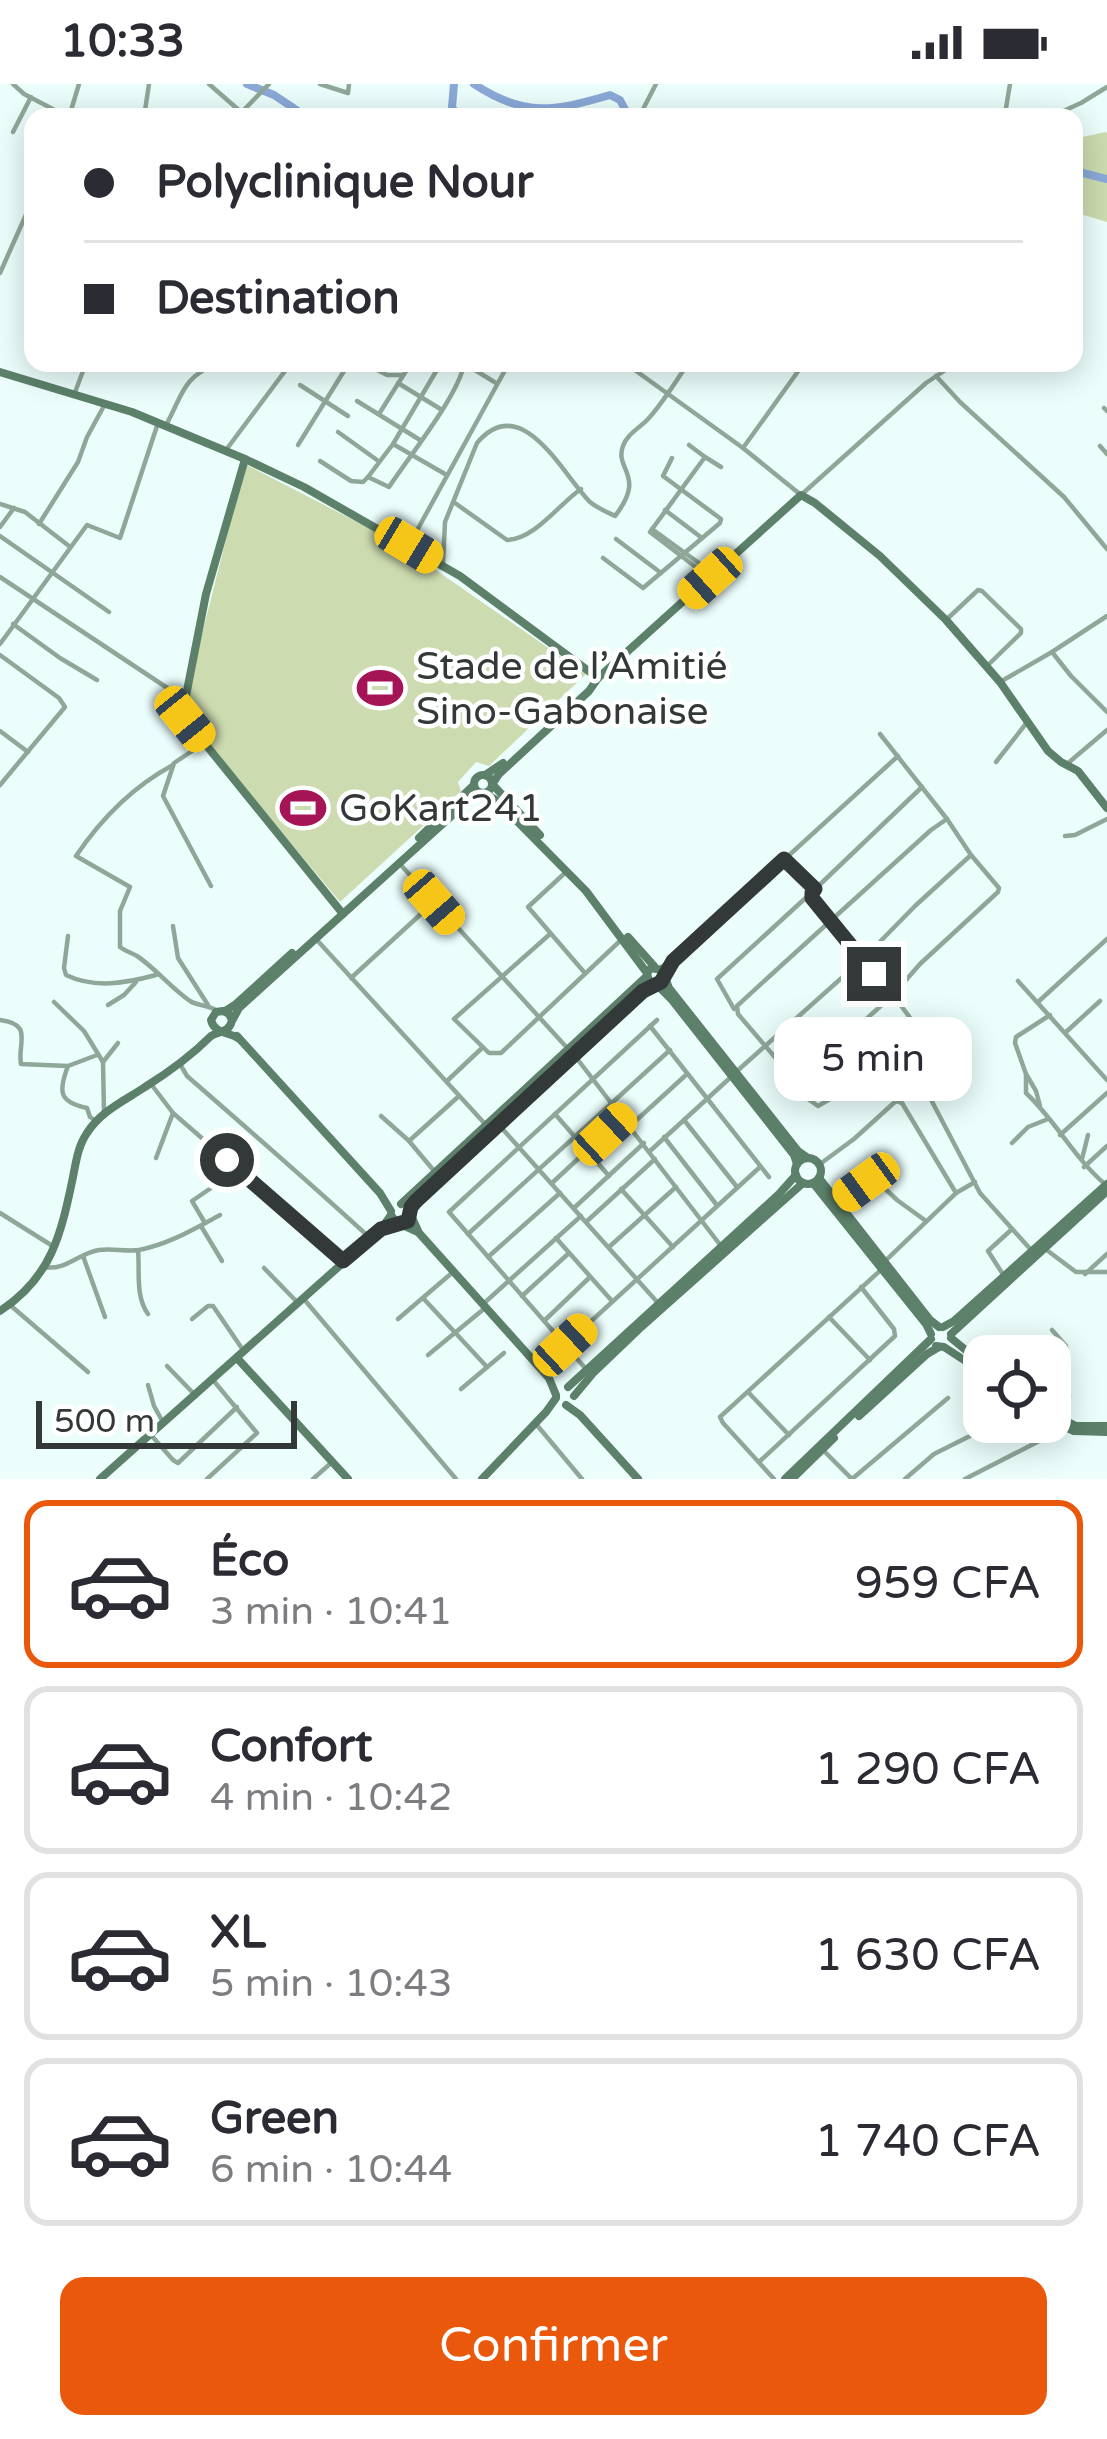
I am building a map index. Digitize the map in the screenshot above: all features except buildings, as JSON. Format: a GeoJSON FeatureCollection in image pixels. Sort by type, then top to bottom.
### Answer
{"type":"FeatureCollection","features":[{"type":"Feature","properties":{"kind":"street"},"geometry":{"type":"LineString","coordinates":[[13,84],[51,108]]}},
{"type":"Feature","properties":{"kind":"street"},"geometry":{"type":"LineString","coordinates":[[209,84],[233,108]]}},
{"type":"Feature","properties":{"kind":"street"},"geometry":{"type":"LineString","coordinates":[[245,108],[269,84]]}},
{"type":"Feature","properties":{"kind":"street"},"geometry":{"type":"LineString","coordinates":[[320,84],[348,93],[349,84]]}},
{"type":"Feature","properties":{"kind":"street"},"geometry":{"type":"LineString","coordinates":[[1067,108],[1107,87]]}},
{"type":"Feature","properties":{"kind":"street"},"geometry":{"type":"LineString","coordinates":[[25,108],[31,97]]}},
{"type":"Feature","properties":{"kind":"street"},"geometry":{"type":"LineString","coordinates":[[13,132],[24,111]]}},
{"type":"Feature","properties":{"kind":"street"},"geometry":{"type":"LineString","coordinates":[[0,273],[24,219]]}},
{"type":"Feature","properties":{"kind":"street"},"geometry":{"type":"LineString","coordinates":[[0,372],[162,424],[338,505],[510,611],[596,680]]}},
{"type":"Feature","properties":{"kind":"street"},"geometry":{"type":"LineString","coordinates":[[74,395],[83,372]]}},
{"type":"Feature","properties":{"kind":"street"},"geometry":{"type":"LineString","coordinates":[[0,644],[87,525],[120,538],[162,424],[179,391],[202,372]]}},
{"type":"Feature","properties":{"kind":"street"},"geometry":{"type":"LineString","coordinates":[[226,451],[282,372]]}},
{"type":"Feature","properties":{"kind":"street"},"geometry":{"type":"LineString","coordinates":[[298,445],[343,372]]}},
{"type":"Feature","properties":{"kind":"street"},"geometry":{"type":"LineString","coordinates":[[381,372],[403,374]]}},
{"type":"Feature","properties":{"kind":"street"},"geometry":{"type":"LineString","coordinates":[[320,460],[351,481],[363,482],[393,444],[436,372]]}},
{"type":"Feature","properties":{"kind":"street"},"geometry":{"type":"LineString","coordinates":[[368,477],[389,487],[463,372]]}},
{"type":"Feature","properties":{"kind":"street"},"geometry":{"type":"LineString","coordinates":[[479,372],[498,384]]}},
{"type":"Feature","properties":{"kind":"street"},"geometry":{"type":"LineString","coordinates":[[409,545],[504,372]]}},
{"type":"Feature","properties":{"kind":"street"},"geometry":{"type":"LineString","coordinates":[[638,372],[880,556],[988,666],[1048,751],[1078,771],[1107,808]]}},
{"type":"Feature","properties":{"kind":"street"},"geometry":{"type":"LineString","coordinates":[[443,566],[445,522],[479,439],[507,425],[530,433],[592,504],[615,516],[630,494],[630,475],[621,454],[624,441],[648,418],[682,372]]}},
{"type":"Feature","properties":{"kind":"street"},"geometry":{"type":"LineString","coordinates":[[743,448],[798,372]]}},
{"type":"Feature","properties":{"kind":"street"},"geometry":{"type":"LineString","coordinates":[[885,1265],[806,1177],[669,988],[568,870],[496,800],[480,791],[477,777],[496,770],[942,372]]}},
{"type":"Feature","properties":{"kind":"street"},"geometry":{"type":"LineString","coordinates":[[378,416],[403,374]]}},
{"type":"Feature","properties":{"kind":"street"},"geometry":{"type":"LineString","coordinates":[[936,376],[1064,497],[1107,549]]}},
{"type":"Feature","properties":{"kind":"street"},"geometry":{"type":"LineString","coordinates":[[398,383],[442,410]]}},
{"type":"Feature","properties":{"kind":"street"},"geometry":{"type":"LineString","coordinates":[[300,385],[348,416]]}},
{"type":"Feature","properties":{"kind":"street"},"geometry":{"type":"LineString","coordinates":[[357,401],[420,440]]}},
{"type":"Feature","properties":{"kind":"street"},"geometry":{"type":"LineString","coordinates":[[39,524],[78,462],[105,404]]}},
{"type":"Feature","properties":{"kind":"street"},"geometry":{"type":"LineString","coordinates":[[338,433],[378,460]]}},
{"type":"Feature","properties":{"kind":"street"},"geometry":{"type":"LineString","coordinates":[[393,444],[447,476]]}},
{"type":"Feature","properties":{"kind":"street"},"geometry":{"type":"LineString","coordinates":[[689,445],[722,467]]}},
{"type":"Feature","properties":{"kind":"street"},"geometry":{"type":"LineString","coordinates":[[1100,446],[1107,454]]}},
{"type":"Feature","properties":{"kind":"street"},"geometry":{"type":"LineString","coordinates":[[705,457],[650,532],[712,576]]}},
{"type":"Feature","properties":{"kind":"street"},"geometry":{"type":"LineString","coordinates":[[602,558],[643,588],[721,519],[662,476],[672,458]]}},
{"type":"Feature","properties":{"kind":"street"},"geometry":{"type":"LineString","coordinates":[[245,459],[206,594],[184,699],[185,719],[341,912]]}},
{"type":"Feature","properties":{"kind":"street"},"geometry":{"type":"LineString","coordinates":[[453,502],[512,541],[528,534],[581,489]]}},
{"type":"Feature","properties":{"kind":"street"},"geometry":{"type":"LineString","coordinates":[[0,504],[25,512],[70,546]]}},
{"type":"Feature","properties":{"kind":"street"},"geometry":{"type":"LineString","coordinates":[[0,527],[14,508]]}},
{"type":"Feature","properties":{"kind":"street"},"geometry":{"type":"LineString","coordinates":[[665,510],[702,538]]}},
{"type":"Feature","properties":{"kind":"street"},"geometry":{"type":"LineString","coordinates":[[0,536],[109,612]]}},
{"type":"Feature","properties":{"kind":"street"},"geometry":{"type":"LineString","coordinates":[[616,539],[662,573]]}},
{"type":"Feature","properties":{"kind":"street"},"geometry":{"type":"LineString","coordinates":[[0,589],[3,578],[184,699]]}},
{"type":"Feature","properties":{"kind":"street"},"geometry":{"type":"LineString","coordinates":[[946,620],[978,590],[1021,628],[988,666]]}},
{"type":"Feature","properties":{"kind":"street"},"geometry":{"type":"LineString","coordinates":[[1000,682],[1104,618],[1107,628]]}},
{"type":"Feature","properties":{"kind":"street"},"geometry":{"type":"LineString","coordinates":[[14,624],[97,680]]}},
{"type":"Feature","properties":{"kind":"street"},"geometry":{"type":"LineString","coordinates":[[1052,652],[1107,712]]}},
{"type":"Feature","properties":{"kind":"street"},"geometry":{"type":"LineString","coordinates":[[0,655],[65,707],[0,785]]}},
{"type":"Feature","properties":{"kind":"street"},"geometry":{"type":"LineString","coordinates":[[0,1311],[27,1289],[56,1247],[80,1149],[100,1117],[180,1064],[211,1036],[229,1028],[239,1008],[341,912],[493,784],[596,680]]}},
{"type":"Feature","properties":{"kind":"street"},"geometry":{"type":"LineString","coordinates":[[1094,699],[1107,691]]}},
{"type":"Feature","properties":{"kind":"street"},"geometry":{"type":"LineString","coordinates":[[996,762],[1028,721]]}},
{"type":"Feature","properties":{"kind":"street"},"geometry":{"type":"LineString","coordinates":[[1067,764],[1107,730]]}},
{"type":"Feature","properties":{"kind":"street"},"geometry":{"type":"LineString","coordinates":[[0,731],[28,752]]}},
{"type":"Feature","properties":{"kind":"street"},"geometry":{"type":"LineString","coordinates":[[796,1082],[893,995],[920,964],[996,896],[998,888],[880,734]]}},
{"type":"Feature","properties":{"kind":"street"},"geometry":{"type":"LineString","coordinates":[[156,975],[140,957],[118,944],[120,911],[130,887],[76,854],[129,795],[204,743]]}},
{"type":"Feature","properties":{"kind":"street"},"geometry":{"type":"LineString","coordinates":[[401,1213],[487,1127],[898,756]]}},
{"type":"Feature","properties":{"kind":"street"},"geometry":{"type":"LineString","coordinates":[[173,765],[164,801],[211,886]]}},
{"type":"Feature","properties":{"kind":"street"},"geometry":{"type":"LineString","coordinates":[[485,775],[571,866],[656,976]]}},
{"type":"Feature","properties":{"kind":"street"},"geometry":{"type":"LineString","coordinates":[[914,1024],[818,1106],[738,1014],[717,980],[922,787]]}},
{"type":"Feature","properties":{"kind":"street"},"geometry":{"type":"LineString","coordinates":[[203,1044],[215,1013],[236,1004],[480,791]]}},
{"type":"Feature","properties":{"kind":"street"},"geometry":{"type":"LineString","coordinates":[[738,1014],[737,1006],[947,819]]}},
{"type":"Feature","properties":{"kind":"street"},"geometry":{"type":"LineString","coordinates":[[1065,836],[1075,836],[1107,819]]}},
{"type":"Feature","properties":{"kind":"street"},"geometry":{"type":"LineString","coordinates":[[650,1151],[971,856]]}},
{"type":"Feature","properties":{"kind":"street"},"geometry":{"type":"LineString","coordinates":[[784,859],[813,891]]}},
{"type":"Feature","properties":{"kind":"street"},"geometry":{"type":"LineString","coordinates":[[399,863],[572,1053],[723,1249]]}},
{"type":"Feature","properties":{"kind":"street"},"geometry":{"type":"LineString","coordinates":[[568,870],[528,908],[584,972]]}},
{"type":"Feature","properties":{"kind":"street"},"geometry":{"type":"LineString","coordinates":[[813,891],[812,898],[929,1042]]}},
{"type":"Feature","properties":{"kind":"street"},"geometry":{"type":"LineString","coordinates":[[351,978],[434,902]]}},
{"type":"Feature","properties":{"kind":"street"},"geometry":{"type":"LineString","coordinates":[[173,926],[178,958],[222,1031],[238,1038]]}},
{"type":"Feature","properties":{"kind":"street"},"geometry":{"type":"LineString","coordinates":[[550,934],[454,1019],[489,1053],[501,1053],[624,938]]}},
{"type":"Feature","properties":{"kind":"street"},"geometry":{"type":"LineString","coordinates":[[68,936],[66,975],[93,983],[156,975],[191,1001],[232,1022],[238,1038],[638,1479]]}},
{"type":"Feature","properties":{"kind":"street"},"geometry":{"type":"LineString","coordinates":[[316,939],[487,1127]]}},
{"type":"Feature","properties":{"kind":"street"},"geometry":{"type":"LineString","coordinates":[[1038,1002],[1107,939]]}},
{"type":"Feature","properties":{"kind":"street"},"geometry":{"type":"LineString","coordinates":[[108,1005],[140,979]]}},
{"type":"Feature","properties":{"kind":"street"},"geometry":{"type":"LineString","coordinates":[[1018,981],[1107,1080]]}},
{"type":"Feature","properties":{"kind":"street"},"geometry":{"type":"LineString","coordinates":[[1066,1032],[1100,1001]]}},
{"type":"Feature","properties":{"kind":"street"},"geometry":{"type":"LineString","coordinates":[[54,1002],[84,1031],[103,1062]]}},
{"type":"Feature","properties":{"kind":"street"},"geometry":{"type":"LineString","coordinates":[[1050,1015],[1016,1037],[1026,1094],[1107,1187]]}},
{"type":"Feature","properties":{"kind":"street"},"geometry":{"type":"LineString","coordinates":[[0,1020],[22,1032],[20,1064],[68,1066],[97,1055]]}},
{"type":"Feature","properties":{"kind":"street"},"geometry":{"type":"LineString","coordinates":[[586,1369],[448,1212],[657,1020]]}},
{"type":"Feature","properties":{"kind":"street"},"geometry":{"type":"LineString","coordinates":[[650,1026],[769,1177]]}},
{"type":"Feature","properties":{"kind":"street"},"geometry":{"type":"LineString","coordinates":[[100,1117],[103,1062],[118,1043]]}},
{"type":"Feature","properties":{"kind":"street"},"geometry":{"type":"LineString","coordinates":[[446,1082],[482,1048]]}},
{"type":"Feature","properties":{"kind":"street"},"geometry":{"type":"LineString","coordinates":[[468,1234],[670,1050]]}},
{"type":"Feature","properties":{"kind":"street"},"geometry":{"type":"LineString","coordinates":[[100,1479],[369,1237],[416,1201],[572,1053]]}},
{"type":"Feature","properties":{"kind":"street"},"geometry":{"type":"LineString","coordinates":[[180,1064],[187,1076],[369,1237]]}},
{"type":"Feature","properties":{"kind":"street"},"geometry":{"type":"LineString","coordinates":[[68,1066],[61,1087],[65,1100],[87,1108],[90,1117],[100,1117]]}},
{"type":"Feature","properties":{"kind":"street"},"geometry":{"type":"LineString","coordinates":[[630,1126],[687,1074]]}},
{"type":"Feature","properties":{"kind":"street"},"geometry":{"type":"LineString","coordinates":[[734,1074],[798,1151],[820,1164]]}},
{"type":"Feature","properties":{"kind":"street"},"geometry":{"type":"LineString","coordinates":[[151,1084],[173,1113],[343,1261]]}},
{"type":"Feature","properties":{"kind":"street"},"geometry":{"type":"LineString","coordinates":[[927,1092],[987,1203],[1032,1251]]}},
{"type":"Feature","properties":{"kind":"street"},"geometry":{"type":"LineString","coordinates":[[1060,1135],[1107,1093]]}},
{"type":"Feature","properties":{"kind":"street"},"geometry":{"type":"LineString","coordinates":[[409,1141],[459,1096]]}},
{"type":"Feature","properties":{"kind":"street"},"geometry":{"type":"LineString","coordinates":[[482,1479],[546,1412],[779,1194],[854,1139],[896,1101],[902,1103],[956,1193]]}},
{"type":"Feature","properties":{"kind":"street"},"geometry":{"type":"LineString","coordinates":[[156,1158],[173,1113]]}},
{"type":"Feature","properties":{"kind":"street"},"geometry":{"type":"LineString","coordinates":[[555,1114],[609,1176]]}},
{"type":"Feature","properties":{"kind":"street"},"geometry":{"type":"LineString","coordinates":[[381,1116],[436,1174]]}},
{"type":"Feature","properties":{"kind":"street"},"geometry":{"type":"LineString","coordinates":[[552,1184],[623,1118]]}},
{"type":"Feature","properties":{"kind":"street"},"geometry":{"type":"LineString","coordinates":[[1012,1143],[1028,1127],[1048,1119]]}},
{"type":"Feature","properties":{"kind":"street"},"geometry":{"type":"LineString","coordinates":[[684,1120],[737,1187]]}},
{"type":"Feature","properties":{"kind":"street"},"geometry":{"type":"LineString","coordinates":[[499,1125],[658,1303]]}},
{"type":"Feature","properties":{"kind":"street"},"geometry":{"type":"LineString","coordinates":[[1083,1163],[1088,1135]]}},
{"type":"Feature","properties":{"kind":"street"},"geometry":{"type":"LineString","coordinates":[[664,1137],[718,1206]]}},
{"type":"Feature","properties":{"kind":"street"},"geometry":{"type":"LineString","coordinates":[[574,1208],[644,1143]]}},
{"type":"Feature","properties":{"kind":"street"},"geometry":{"type":"LineString","coordinates":[[1083,1163],[1107,1146]]}},
{"type":"Feature","properties":{"kind":"street"},"geometry":{"type":"LineString","coordinates":[[806,1177],[808,1158]]}},
{"type":"Feature","properties":{"kind":"street"},"geometry":{"type":"LineString","coordinates":[[428,1355],[556,1238],[656,1159]]}},
{"type":"Feature","properties":{"kind":"street"},"geometry":{"type":"LineString","coordinates":[[565,1345],[760,1167]]}},
{"type":"Feature","properties":{"kind":"street"},"geometry":{"type":"LineString","coordinates":[[806,1177],[839,1202],[941,1337],[963,1353]]}},
{"type":"Feature","properties":{"kind":"street"},"geometry":{"type":"LineString","coordinates":[[839,1202],[874,1178],[926,1221]]}},
{"type":"Feature","properties":{"kind":"street"},"geometry":{"type":"LineString","coordinates":[[774,1479],[720,1420],[723,1414],[956,1193],[975,1182]]}},
{"type":"Feature","properties":{"kind":"street"},"geometry":{"type":"LineString","coordinates":[[609,1247],[677,1187]]}},
{"type":"Feature","properties":{"kind":"street"},"geometry":{"type":"LineString","coordinates":[[788,1479],[1107,1187]]}},
{"type":"Feature","properties":{"kind":"street"},"geometry":{"type":"LineString","coordinates":[[788,1479],[953,1321],[1107,1187]]}},
{"type":"Feature","properties":{"kind":"street"},"geometry":{"type":"LineString","coordinates":[[211,1188],[192,1202],[222,1261]]}},
{"type":"Feature","properties":{"kind":"street"},"geometry":{"type":"LineString","coordinates":[[621,1190],[673,1247]]}},
{"type":"Feature","properties":{"kind":"street"},"geometry":{"type":"LineString","coordinates":[[488,1257],[560,1192]]}},
{"type":"Feature","properties":{"kind":"street"},"geometry":{"type":"LineString","coordinates":[[0,1213],[56,1247]]}},
{"type":"Feature","properties":{"kind":"street"},"geometry":{"type":"LineString","coordinates":[[44,1268],[59,1268],[99,1250],[138,1250],[166,1243],[220,1215]]}},
{"type":"Feature","properties":{"kind":"street"},"geometry":{"type":"LineString","coordinates":[[1004,1276],[988,1251],[1012,1229]]}},
{"type":"Feature","properties":{"kind":"street"},"geometry":{"type":"LineString","coordinates":[[556,1238],[612,1301]]}},
{"type":"Feature","properties":{"kind":"street"},"geometry":{"type":"LineString","coordinates":[[1044,1248],[1070,1269],[1085,1274],[1107,1272]]}},
{"type":"Feature","properties":{"kind":"street"},"geometry":{"type":"LineString","coordinates":[[565,1396],[586,1369],[723,1249]]}},
{"type":"Feature","properties":{"kind":"street"},"geometry":{"type":"LineString","coordinates":[[138,1250],[142,1307],[148,1314]]}},
{"type":"Feature","properties":{"kind":"street"},"geometry":{"type":"LineString","coordinates":[[522,1295],[569,1253]]}},
{"type":"Feature","properties":{"kind":"street"},"geometry":{"type":"LineString","coordinates":[[1085,1274],[1107,1254]]}},
{"type":"Feature","properties":{"kind":"street"},"geometry":{"type":"LineString","coordinates":[[83,1256],[104,1317]]}},
{"type":"Feature","properties":{"kind":"street"},"geometry":{"type":"LineString","coordinates":[[264,1268],[300,1300],[456,1479]]}},
{"type":"Feature","properties":{"kind":"street"},"geometry":{"type":"LineString","coordinates":[[398,1319],[453,1272]]}},
{"type":"Feature","properties":{"kind":"street"},"geometry":{"type":"LineString","coordinates":[[544,1321],[590,1277]]}},
{"type":"Feature","properties":{"kind":"street"},"geometry":{"type":"LineString","coordinates":[[759,1462],[896,1333],[862,1287]]}},
{"type":"Feature","properties":{"kind":"street"},"geometry":{"type":"LineString","coordinates":[[423,1298],[488,1367]]}},
{"type":"Feature","properties":{"kind":"street"},"geometry":{"type":"LineString","coordinates":[[10,1305],[88,1372]]}},
{"type":"Feature","properties":{"kind":"street"},"geometry":{"type":"LineString","coordinates":[[192,1319],[213,1306],[241,1355],[349,1479]]}},
{"type":"Feature","properties":{"kind":"street"},"geometry":{"type":"LineString","coordinates":[[829,1317],[870,1360]]}},
{"type":"Feature","properties":{"kind":"street"},"geometry":{"type":"LineString","coordinates":[[1052,1330],[1056,1335]]}},
{"type":"Feature","properties":{"kind":"street"},"geometry":{"type":"LineString","coordinates":[[460,1389],[505,1354]]}},
{"type":"Feature","properties":{"kind":"street"},"geometry":{"type":"LineString","coordinates":[[167,1366],[196,1396]]}},
{"type":"Feature","properties":{"kind":"street"},"geometry":{"type":"LineString","coordinates":[[207,1479],[257,1432],[213,1380]]}},
{"type":"Feature","properties":{"kind":"street"},"geometry":{"type":"LineString","coordinates":[[148,1384],[164,1424]]}},
{"type":"Feature","properties":{"kind":"street"},"geometry":{"type":"LineString","coordinates":[[748,1392],[789,1436]]}},
{"type":"Feature","properties":{"kind":"street"},"geometry":{"type":"LineString","coordinates":[[822,1449],[852,1479],[948,1398]]}},
{"type":"Feature","properties":{"kind":"street"},"geometry":{"type":"LineString","coordinates":[[151,1435],[178,1462],[237,1407]]}},
{"type":"Feature","properties":{"kind":"street"},"geometry":{"type":"LineString","coordinates":[[535,1423],[582,1479]]}},
{"type":"Feature","properties":{"kind":"street"},"geometry":{"type":"LineString","coordinates":[[1071,1425],[1107,1429]]}},
{"type":"Feature","properties":{"kind":"street"},"geometry":{"type":"LineString","coordinates":[[1071,1429],[1107,1429]]}},
{"type":"Feature","properties":{"kind":"street"},"geometry":{"type":"LineString","coordinates":[[905,1479],[934,1454],[963,1440]]}},
{"type":"Feature","properties":{"kind":"street"},"geometry":{"type":"LineString","coordinates":[[965,1479],[1035,1443]]}},
{"type":"Feature","properties":{"kind":"street"},"geometry":{"type":"LineString","coordinates":[[313,1479],[333,1461]]}},
{"type":"Feature","properties":{"kind":"street"},"geometry":{"type":"LineString","coordinates":[[110,1470],[118,1479]]}},
{"type":"Feature","properties":{"kind":"green space"},"geometry":{"type":"Polygon","coordinates":[[[1107,133],[1107,222],[1083,215],[1083,137],[1107,133]]]}},
{"type":"Feature","properties":{"kind":"green space","name":"Stade de l’Amitié Sino-Gabonaise"},"geometry":{"type":"Polygon","coordinates":[[[245,464],[430,566],[586,674],[489,766],[476,762],[458,782],[461,791],[340,902],[188,720],[185,702],[245,464]]]}},
{"type":"Feature","properties":{"kind":"waterway"},"geometry":{"type":"LineString","coordinates":[[247,84],[294,108]]}},
{"type":"Feature","properties":{"kind":"waterway"},"geometry":{"type":"LineString","coordinates":[[453,108],[454,84]]}},
{"type":"Feature","properties":{"kind":"waterway"},"geometry":{"type":"LineString","coordinates":[[474,84],[509,102],[540,108]]}},
{"type":"Feature","properties":{"kind":"waterway"},"geometry":{"type":"LineString","coordinates":[[556,108],[610,95],[624,108]]}},
{"type":"Feature","properties":{"kind":"waterway"},"geometry":{"type":"LineString","coordinates":[[540,108],[556,108]]}},
{"type":"Feature","properties":{"kind":"waterway"},"geometry":{"type":"LineString","coordinates":[[1083,173],[1107,179]]}},
{"type":"Feature","properties":{"kind":"place","name":"Stade de l’Amitié Sino-Gabonaise"},"geometry":{"type":"Point","coordinates":[380,688]}},
{"type":"Feature","properties":{"kind":"place","name":"GoKart241"},"geometry":{"type":"Point","coordinates":[303,808]}},
{"type":"Feature","properties":{"kind":"route"},"geometry":{"type":"LineString","coordinates":[[227,1160],[343,1261],[381,1229],[408,1221],[416,1201],[643,991],[661,982],[673,961],[784,859],[815,889],[812,898],[874,974]]}}]}
